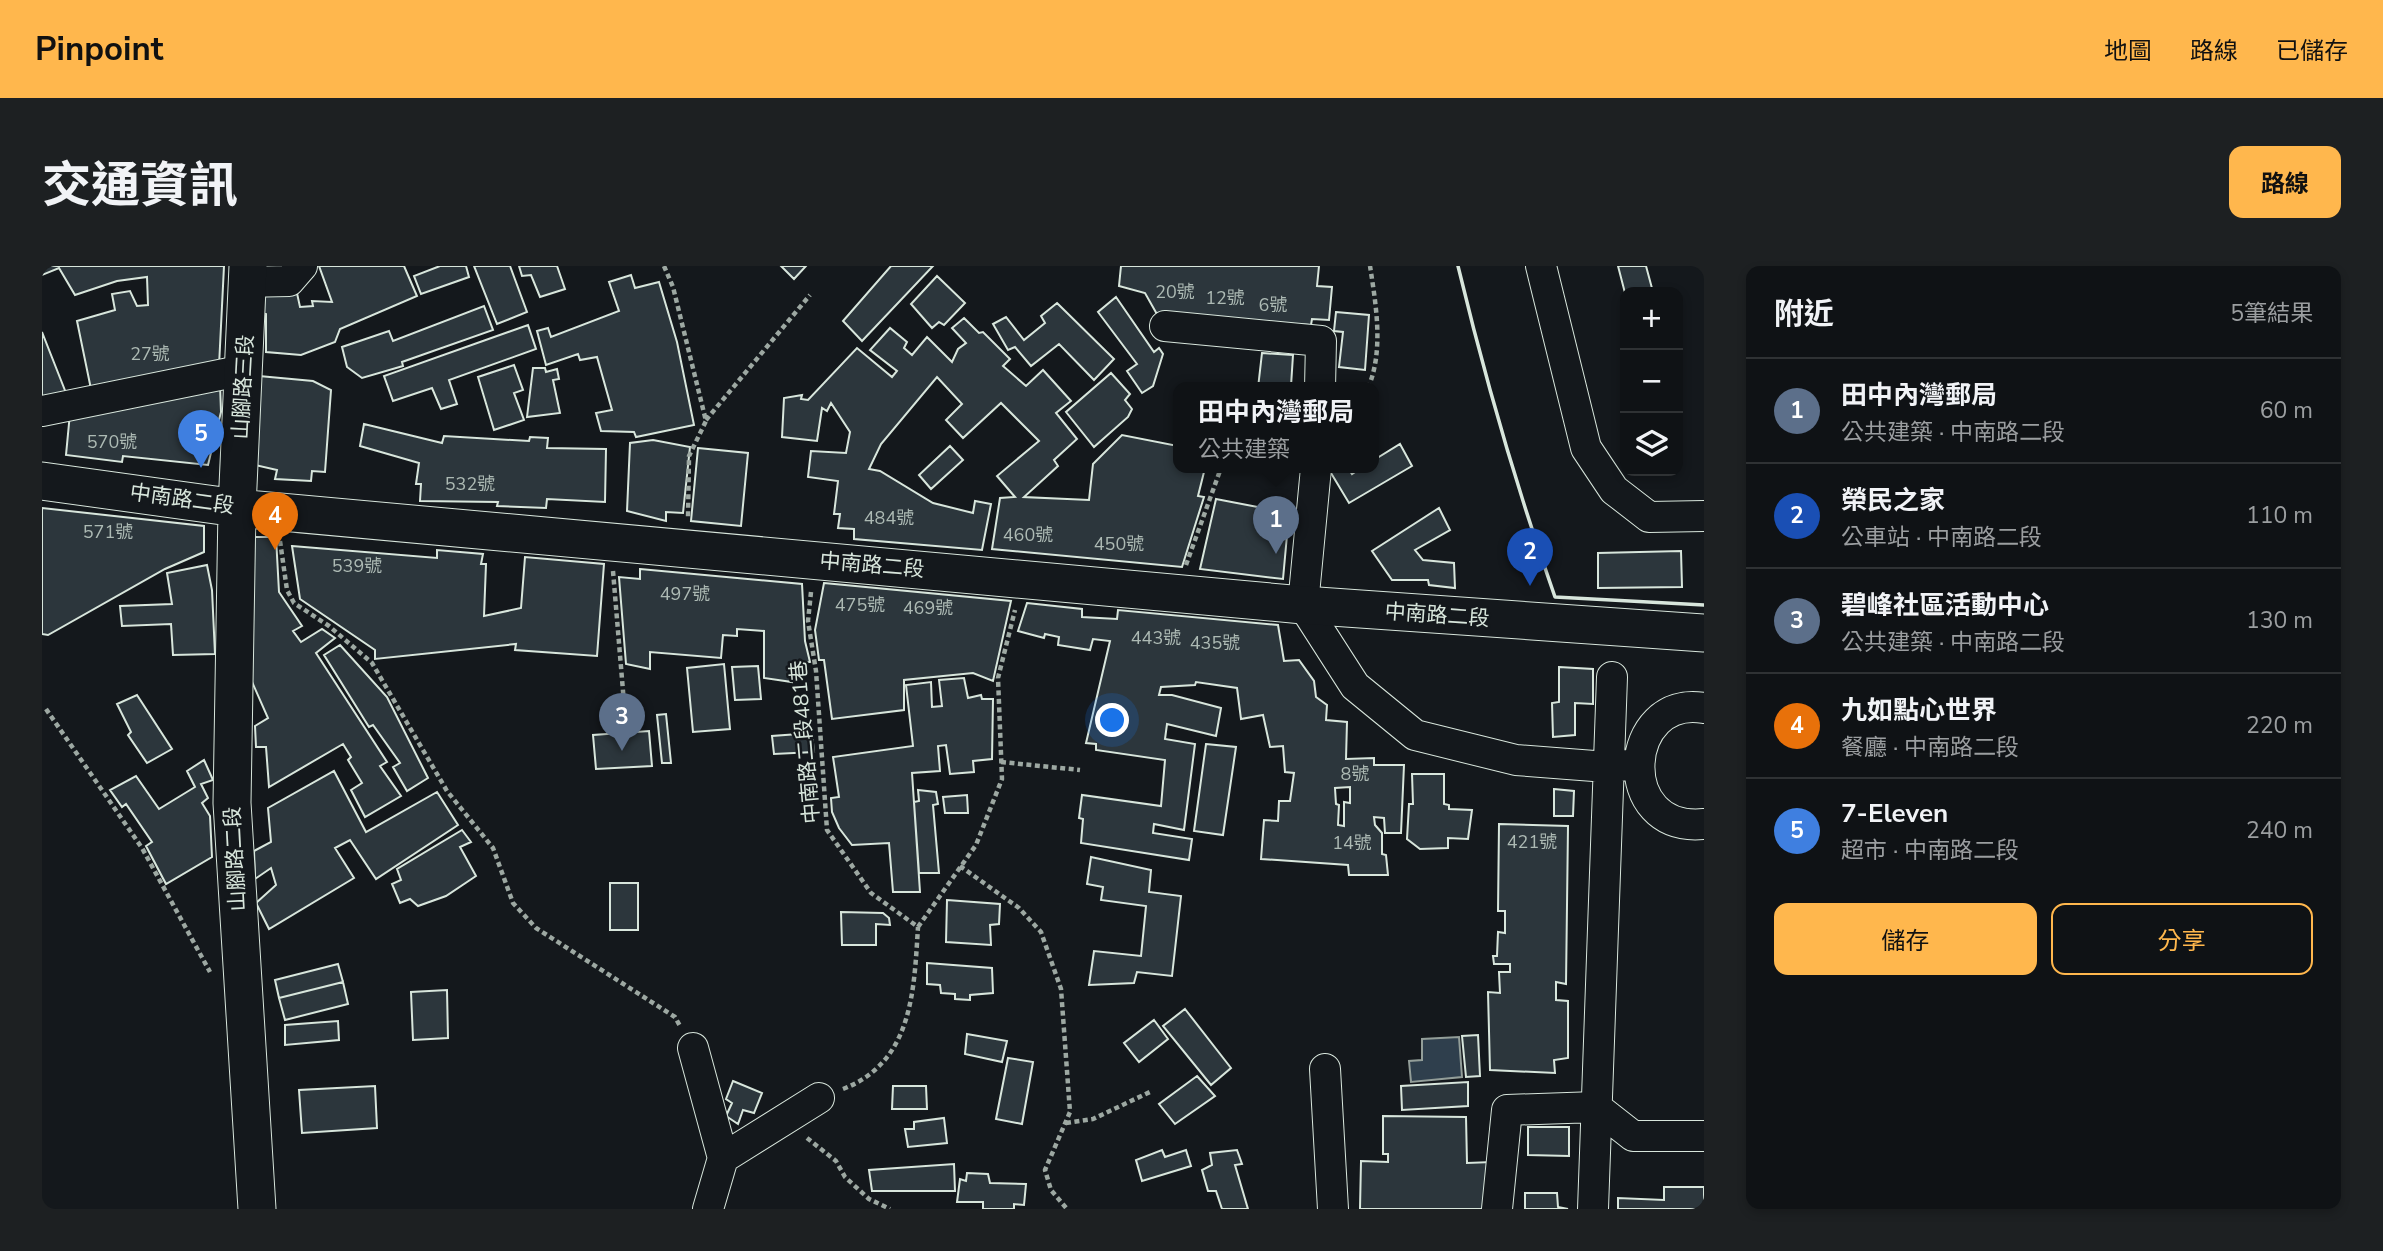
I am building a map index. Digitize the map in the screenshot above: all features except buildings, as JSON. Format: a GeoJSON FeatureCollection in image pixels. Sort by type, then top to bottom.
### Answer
{"type":"FeatureCollection","features":[{"type":"Feature","properties":{"kind":"main road","name":"山腳路三段"},"geometry":{"type":"LineString","coordinates":[[237,508],[248,274]]}},
{"type":"Feature","properties":{"kind":"main road","name":"中南路二段"},"geometry":{"type":"LineString","coordinates":[[42,481],[237,508],[1303,605],[1704,633]]}},
{"type":"Feature","properties":{"kind":"main road","name":"山腳路二段"},"geometry":{"type":"LineString","coordinates":[[237,508],[232,803],[257,1209]]}},
{"type":"Feature","properties":{"kind":"street"},"geometry":{"type":"LineString","coordinates":[[248,274],[289,281],[302,266]]}},
{"type":"Feature","properties":{"kind":"street"},"geometry":{"type":"LineString","coordinates":[[1541,266],[1586,449],[1614,490],[1649,517],[1704,516]]}},
{"type":"Feature","properties":{"kind":"street"},"geometry":{"type":"LineString","coordinates":[[1165,326],[1321,341],[1320,382]]}},
{"type":"Feature","properties":{"kind":"street"},"geometry":{"type":"LineString","coordinates":[[42,411],[244,370]]}},
{"type":"Feature","properties":{"kind":"street"},"geometry":{"type":"LineString","coordinates":[[1316,473],[1303,605],[1355,686],[1415,735],[1516,760],[1608,767],[1638,764]]}},
{"type":"Feature","properties":{"kind":"street"},"geometry":{"type":"LineString","coordinates":[[1593,1209],[1612,677]]}},
{"type":"Feature","properties":{"kind":"street"},"geometry":{"type":"LineString","coordinates":[[1704,708],[1683,709],[1656,723],[1640,749],[1638,764],[1645,794],[1654,806],[1680,823],[1704,824]]}},
{"type":"Feature","properties":{"kind":"street"},"geometry":{"type":"LineString","coordinates":[[693,1048],[723,1158],[708,1209]]}},
{"type":"Feature","properties":{"kind":"street"},"geometry":{"type":"LineString","coordinates":[[1325,1069],[1333,1209]]}},
{"type":"Feature","properties":{"kind":"street"},"geometry":{"type":"LineString","coordinates":[[723,1158],[819,1098]]}},
{"type":"Feature","properties":{"kind":"street"},"geometry":{"type":"LineString","coordinates":[[1497,1209],[1507,1110],[1596,1107],[1633,1136],[1704,1136]]}},
{"type":"Feature","properties":{"kind":"path"},"geometry":{"type":"LineString","coordinates":[[664,266],[673,287],[706,421]]}},
{"type":"Feature","properties":{"kind":"path"},"geometry":{"type":"LineString","coordinates":[[1370,266],[1376,304],[1377,368],[1371,382]]}},
{"type":"Feature","properties":{"kind":"path"},"geometry":{"type":"LineString","coordinates":[[688,548],[689,456],[706,421],[810,295]]}},
{"type":"Feature","properties":{"kind":"path"},"geometry":{"type":"LineString","coordinates":[[1176,593],[1219,473]]}},
{"type":"Feature","properties":{"kind":"path"},"geometry":{"type":"LineString","coordinates":[[276,511],[287,590],[293,603],[329,626],[372,663],[447,791],[493,848],[513,903],[536,928],[675,1017],[693,1048]]}},
{"type":"Feature","properties":{"kind":"path"},"geometry":{"type":"LineString","coordinates":[[610,541],[626,727]]}},
{"type":"Feature","properties":{"kind":"path","name":"中南路二段481巷"},"geometry":{"type":"LineString","coordinates":[[814,560],[808,621],[816,671],[827,830],[871,893],[918,927]]}},
{"type":"Feature","properties":{"kind":"path"},"geometry":{"type":"LineString","coordinates":[[819,1098],[861,1082],[893,1048],[913,1001],[918,927],[976,845],[985,823],[1002,779],[998,678],[1024,578]]}},
{"type":"Feature","properties":{"kind":"path"},"geometry":{"type":"LineString","coordinates":[[46,709],[142,848],[215,980]]}},
{"type":"Feature","properties":{"kind":"path"},"geometry":{"type":"LineString","coordinates":[[1001,762],[1080,770]]}},
{"type":"Feature","properties":{"kind":"path"},"geometry":{"type":"LineString","coordinates":[[960,866],[1019,908],[1041,932],[1061,989],[1070,1112],[1045,1170],[1051,1190],[1068,1209]]}},
{"type":"Feature","properties":{"kind":"path"},"geometry":{"type":"LineString","coordinates":[[1066,1123],[1093,1119],[1152,1091]]}},
{"type":"Feature","properties":{"kind":"path"},"geometry":{"type":"LineString","coordinates":[[788,1118],[836,1161],[845,1177],[869,1199],[890,1209]]}},
{"type":"Feature","properties":{"kind":"water"},"geometry":{"type":"Polygon","coordinates":[[[1459,1037],[1462,1077],[1411,1082],[1409,1061],[1422,1060],[1422,1039],[1459,1037]]]}},
{"type":"Feature","properties":{"kind":"wall"},"geometry":{"type":"LineString","coordinates":[[1458,266],[1502,433],[1555,597],[1704,605]]}},
{"type":"Feature","properties":{"kind":"place","name":"7-Eleven"},"geometry":{"type":"Point","coordinates":[201,468]}},
{"type":"Feature","properties":{"kind":"place","name":"九如點心世界"},"geometry":{"type":"Point","coordinates":[275,550]}},
{"type":"Feature","properties":{"kind":"place","name":"田中內灣郵局"},"geometry":{"type":"Point","coordinates":[1276,554]}},
{"type":"Feature","properties":{"kind":"place","name":"榮民之家"},"geometry":{"type":"Point","coordinates":[1530,586]}},
{"type":"Feature","properties":{"kind":"place","name":"碧峰社區活動中心"},"geometry":{"type":"Point","coordinates":[622,751]}}]}
